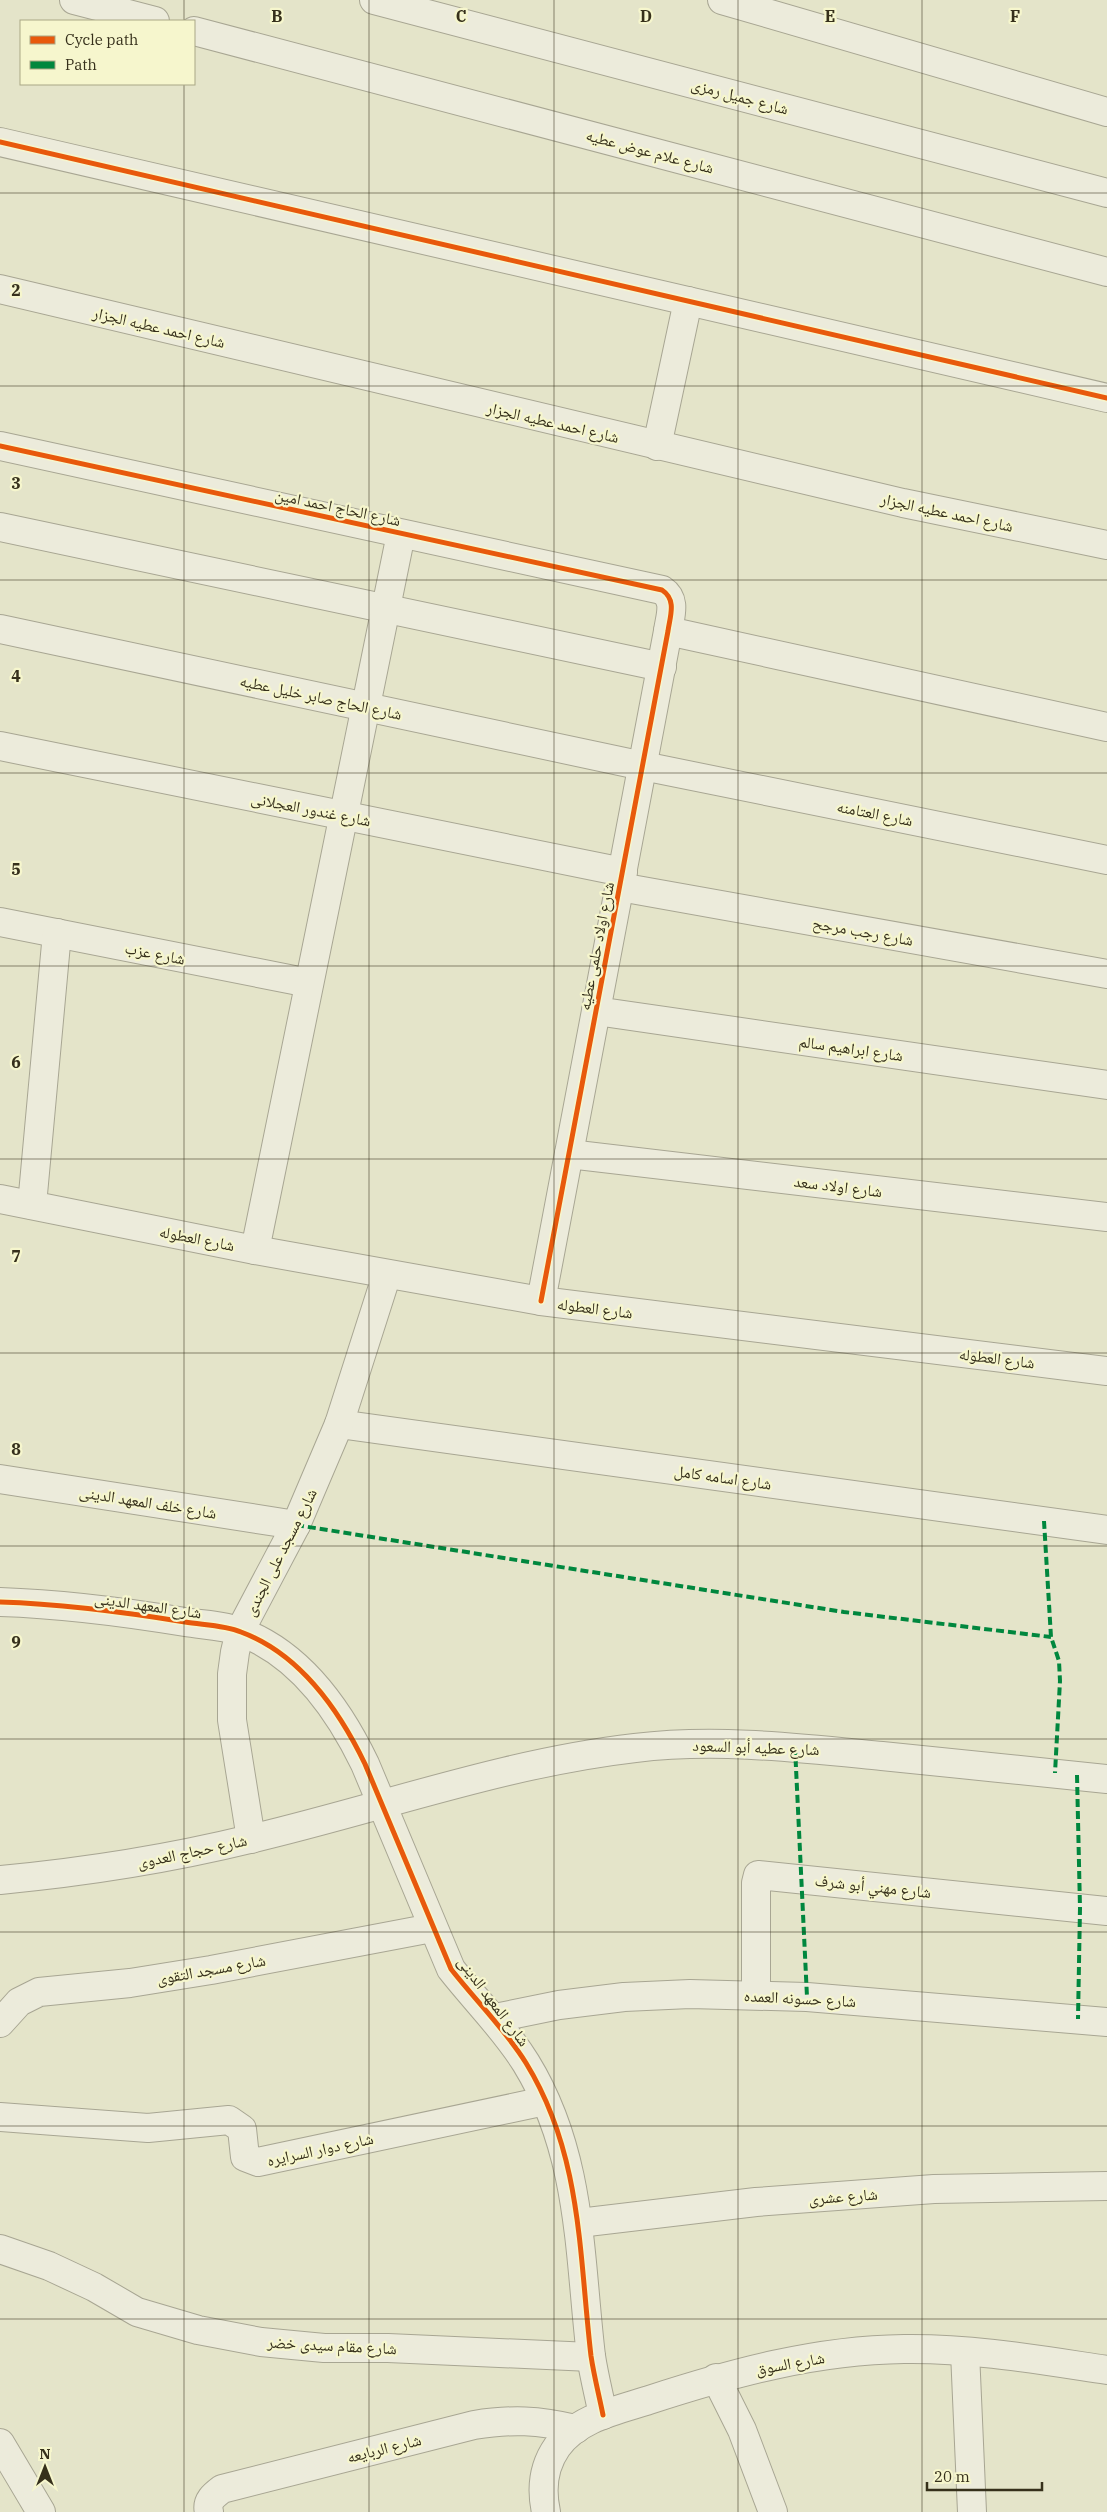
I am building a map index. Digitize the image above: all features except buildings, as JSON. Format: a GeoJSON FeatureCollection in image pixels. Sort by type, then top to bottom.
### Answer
{"type":"FeatureCollection","features":[{"type":"Feature","properties":{"kind":"street"},"geometry":{"type":"LineString","coordinates":[[74,0],[151,20]]}},
{"type":"Feature","properties":{"kind":"street","name":"شارع جميل رمزى"},"geometry":{"type":"LineString","coordinates":[[374,0],[1107,192]]}},
{"type":"Feature","properties":{"kind":"street"},"geometry":{"type":"LineString","coordinates":[[722,0],[1107,112]]}},
{"type":"Feature","properties":{"kind":"street","name":"شارع علام عوض عطيه"},"geometry":{"type":"LineString","coordinates":[[195,32],[1107,272]]}},
{"type":"Feature","properties":{"kind":"street"},"geometry":{"type":"LineString","coordinates":[[0,142],[1107,398]]}},
{"type":"Feature","properties":{"kind":"street","name":"شارع احمد عطيه الجزار"},"geometry":{"type":"LineString","coordinates":[[0,290],[903,503],[1107,545]]}},
{"type":"Feature","properties":{"kind":"street"},"geometry":{"type":"LineString","coordinates":[[656,446],[688,301]]}},
{"type":"Feature","properties":{"kind":"street","name":"شارع الحاج احمد امين"},"geometry":{"type":"LineString","coordinates":[[0,446],[662,590],[668,596]]}},
{"type":"Feature","properties":{"kind":"street"},"geometry":{"type":"LineString","coordinates":[[0,527],[662,667]]}},
{"type":"Feature","properties":{"kind":"street"},"geometry":{"type":"LineString","coordinates":[[255,1250],[401,534]]}},
{"type":"Feature","properties":{"kind":"street","name":"شارع اولاد حلمى عطيه"},"geometry":{"type":"LineString","coordinates":[[541,1301],[662,667],[672,605],[668,596]]}},
{"type":"Feature","properties":{"kind":"street","name":"شارع الحاج صابر خليل عطيه"},"geometry":{"type":"LineString","coordinates":[[0,629],[643,766]]}},
{"type":"Feature","properties":{"kind":"street"},"geometry":{"type":"LineString","coordinates":[[668,631],[1107,727]]}},
{"type":"Feature","properties":{"kind":"street","name":"شارع غندور العجلانى"},"geometry":{"type":"LineString","coordinates":[[0,746],[343,815],[621,880]]}},
{"type":"Feature","properties":{"kind":"street","name":"شارع العتامنه"},"geometry":{"type":"LineString","coordinates":[[643,766],[1107,860]]}},
{"type":"Feature","properties":{"kind":"street","name":"شارع رجب مرجح"},"geometry":{"type":"LineString","coordinates":[[621,880],[1107,974]]}},
{"type":"Feature","properties":{"kind":"street","name":"شارع عزب"},"geometry":{"type":"LineString","coordinates":[[0,922],[309,983]]}},
{"type":"Feature","properties":{"kind":"street"},"geometry":{"type":"LineString","coordinates":[[32,1205],[58,933]]}},
{"type":"Feature","properties":{"kind":"street","name":"شارع ابراهيم سالم"},"geometry":{"type":"LineString","coordinates":[[596,1011],[1107,1084]]}},
{"type":"Feature","properties":{"kind":"street","name":"شارع اولاد سعد"},"geometry":{"type":"LineString","coordinates":[[569,1154],[1107,1217]]}},
{"type":"Feature","properties":{"kind":"street","name":"شارع العطوله"},"geometry":{"type":"LineString","coordinates":[[0,1199],[255,1250],[541,1301],[1107,1371]]}},
{"type":"Feature","properties":{"kind":"street","name":"شارع مسجد على الجندى"},"geometry":{"type":"LineString","coordinates":[[251,1839],[232,1720],[232,1674],[240,1631],[296,1524],[340,1424],[387,1274]]}},
{"type":"Feature","properties":{"kind":"street","name":"شارع اسامه كامل"},"geometry":{"type":"LineString","coordinates":[[340,1424],[1107,1530]]}},
{"type":"Feature","properties":{"kind":"street","name":"شارع خلف المعهد الدينى"},"geometry":{"type":"LineString","coordinates":[[0,1479],[296,1524]]}},
{"type":"Feature","properties":{"kind":"street","name":"شارع المعهد الدينى"},"geometry":{"type":"LineString","coordinates":[[0,1602],[138,1614],[240,1631],[273,1649],[303,1672],[328,1700],[350,1731],[451,1969],[471,1995],[495,2018],[526,2064],[545,2101],[569,2168],[579,2223],[592,2357],[603,2415]]}},
{"type":"Feature","properties":{"kind":"street","name":"شارع عطيه أبو السعود"},"geometry":{"type":"LineString","coordinates":[[381,1805],[579,1756],[636,1748],[709,1743],[795,1747],[1107,1778]]}},
{"type":"Feature","properties":{"kind":"street","name":"شارع حجاج العدوى"},"geometry":{"type":"LineString","coordinates":[[0,1880],[81,1872],[166,1858],[251,1839],[381,1805]]}},
{"type":"Feature","properties":{"kind":"street","name":"شارع مهني أبو شرف"},"geometry":{"type":"LineString","coordinates":[[756,1995],[756,1884],[758,1875],[1107,1911]]}},
{"type":"Feature","properties":{"kind":"street","name":"شارع مسجد التقوى"},"geometry":{"type":"LineString","coordinates":[[0,2023],[18,2002],[38,1992],[130,1983],[211,1970],[432,1928]]}},
{"type":"Feature","properties":{"kind":"street","name":"شارع حسونه العمده"},"geometry":{"type":"LineString","coordinates":[[495,2018],[559,2005],[624,1997],[690,1994],[756,1995],[1107,2022]]}},
{"type":"Feature","properties":{"kind":"street","name":"شارع دوار السرايره"},"geometry":{"type":"LineString","coordinates":[[0,2117],[148,2128],[229,2120],[242,2129],[246,2157],[258,2162],[545,2101]]}},
{"type":"Feature","properties":{"kind":"street","name":"شارع عشرى"},"geometry":{"type":"LineString","coordinates":[[579,2223],[756,2202],[934,2189],[1107,2186]]}},
{"type":"Feature","properties":{"kind":"street","name":"شارع مقام سيدى خضر"},"geometry":{"type":"LineString","coordinates":[[0,2249],[58,2270],[94,2287],[137,2312],[198,2330],[261,2342],[324,2348],[388,2348],[592,2357]]}},
{"type":"Feature","properties":{"kind":"street","name":"شارع السوق"},"geometry":{"type":"LineString","coordinates":[[546,2512],[542,2496],[545,2470],[557,2446],[576,2429],[603,2415],[716,2378],[779,2363],[841,2354],[904,2349],[965,2352],[1107,2370]]}},
{"type":"Feature","properties":{"kind":"street"},"geometry":{"type":"LineString","coordinates":[[965,2352],[972,2512]]}},
{"type":"Feature","properties":{"kind":"street"},"geometry":{"type":"LineString","coordinates":[[716,2378],[742,2430],[773,2512]]}},
{"type":"Feature","properties":{"kind":"street","name":"شارع الربايعه"},"geometry":{"type":"LineString","coordinates":[[209,2512],[208,2508],[212,2496],[222,2489],[474,2425],[508,2420],[542,2421],[576,2429]]}},
{"type":"Feature","properties":{"kind":"street"},"geometry":{"type":"LineString","coordinates":[[0,2442],[41,2512]]}},
{"type":"Feature","properties":{"kind":"marked path"},"geometry":{"type":"LineString","coordinates":[[1044,1521],[1051,1637],[1059,1661],[1060,1681],[1055,1773]]}},
{"type":"Feature","properties":{"kind":"marked path"},"geometry":{"type":"LineString","coordinates":[[296,1525],[844,1612],[1051,1637]]}},
{"type":"Feature","properties":{"kind":"marked path"},"geometry":{"type":"LineString","coordinates":[[795,1747],[807,1997]]}},
{"type":"Feature","properties":{"kind":"marked path"},"geometry":{"type":"LineString","coordinates":[[1077,1775],[1080,1908],[1078,2019]]}},
{"type":"Feature","properties":{"kind":"cycle path"},"geometry":{"type":"LineString","coordinates":[[0,142],[1107,398]]}},
{"type":"Feature","properties":{"kind":"cycle path"},"geometry":{"type":"LineString","coordinates":[[0,446],[662,590],[667,594],[671,603],[668,631],[541,1301]]}},
{"type":"Feature","properties":{"kind":"cycle path"},"geometry":{"type":"LineString","coordinates":[[0,1602],[93,1609],[228,1628],[241,1632],[282,1654],[299,1669],[330,1704],[365,1764],[451,1969],[500,2027],[526,2063],[544,2098],[558,2133],[575,2205],[591,2356],[603,2415]]}}]}
